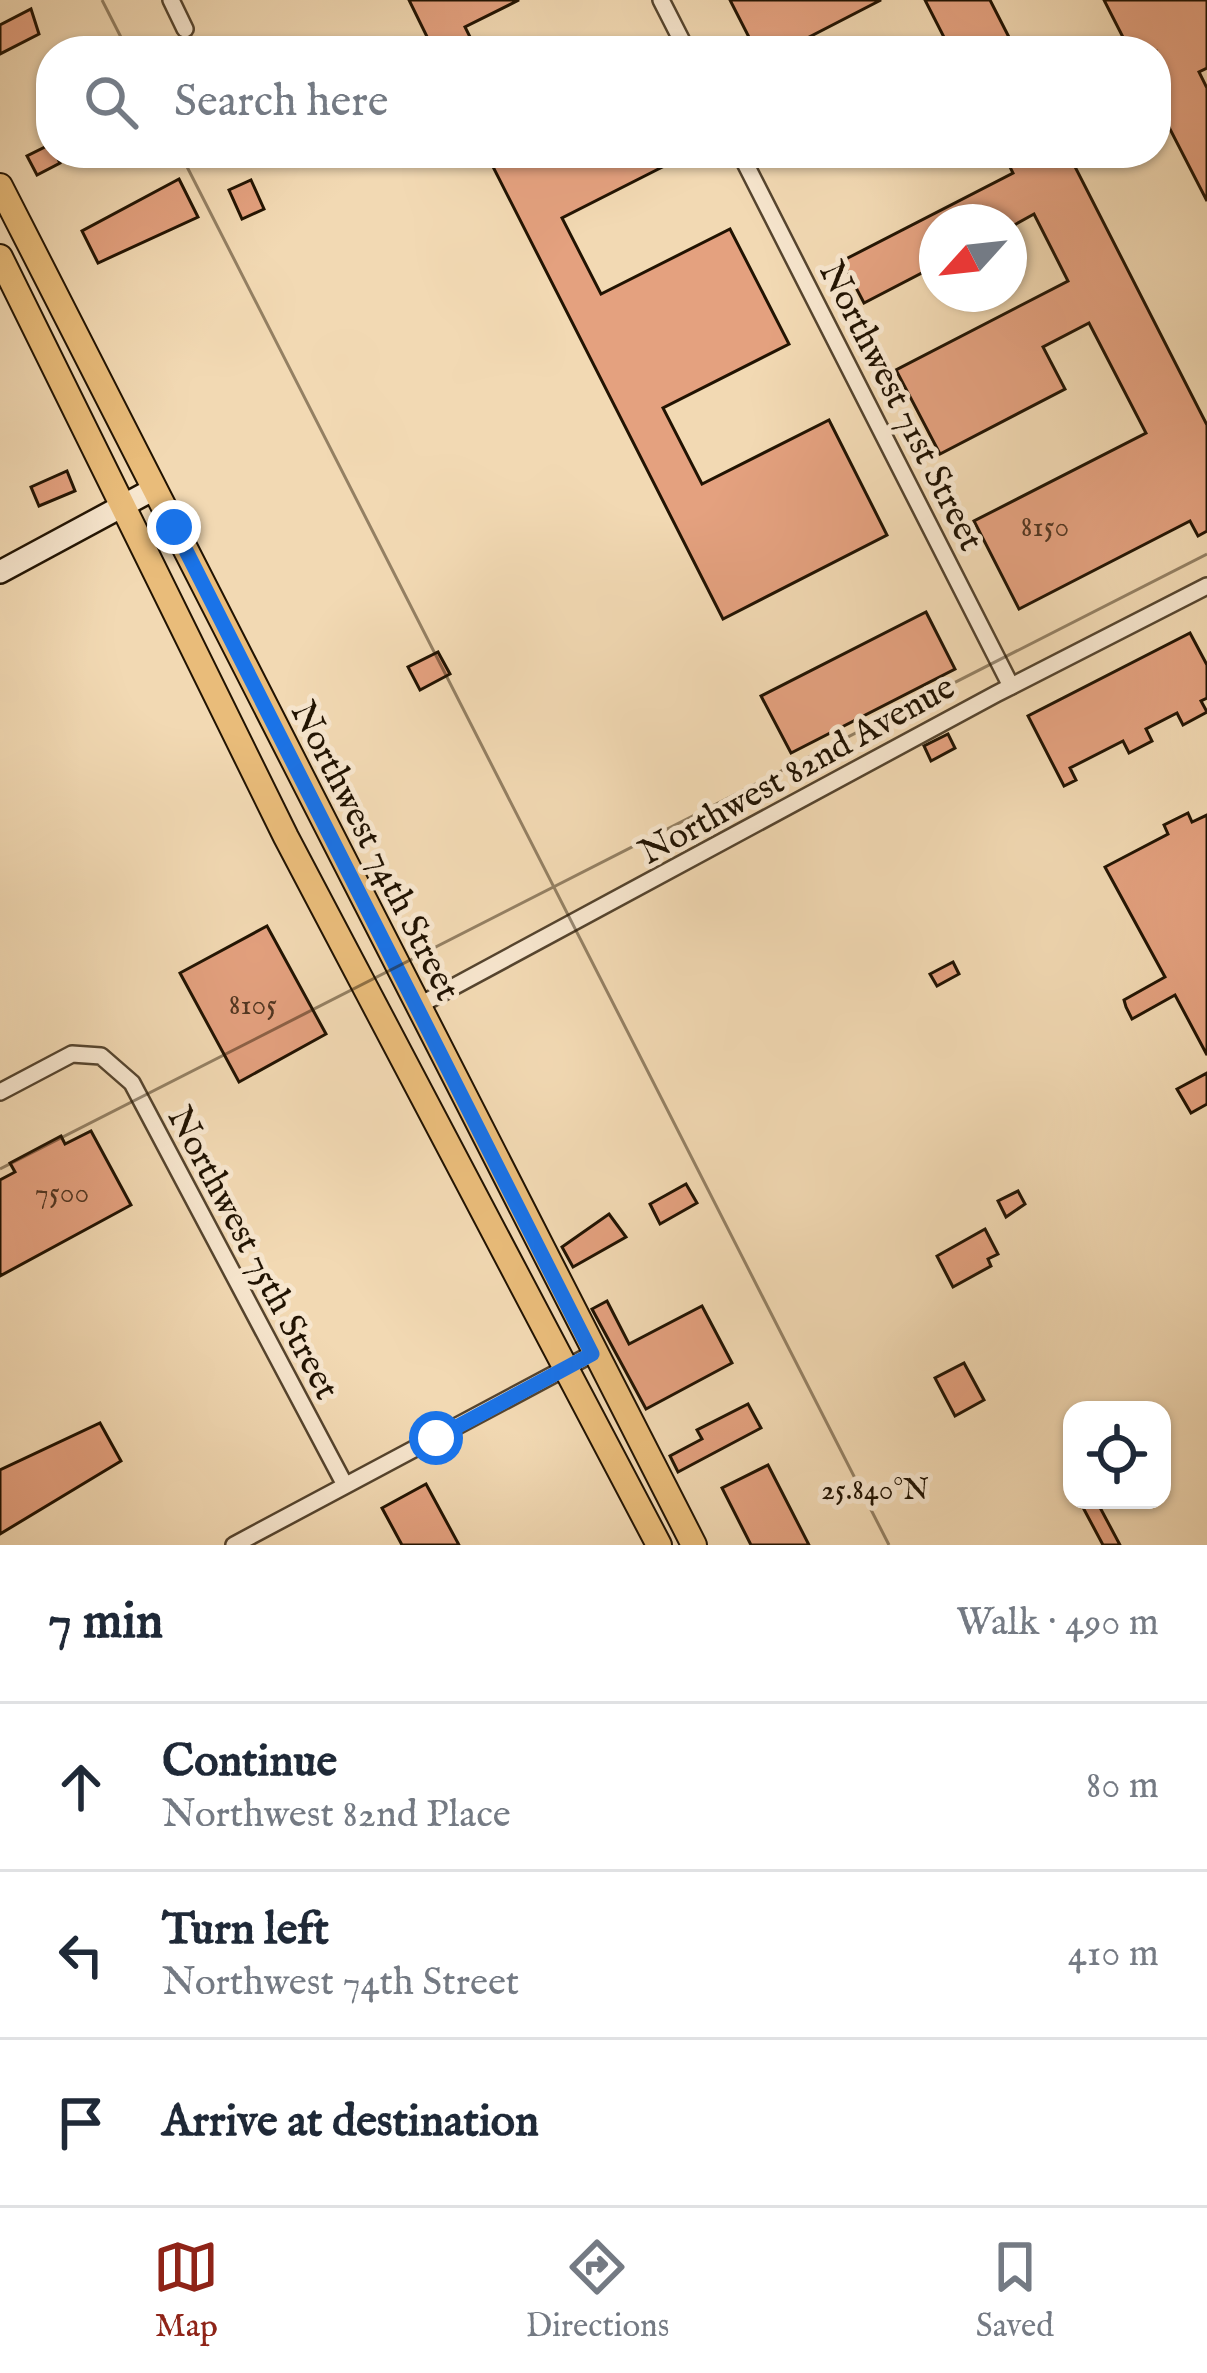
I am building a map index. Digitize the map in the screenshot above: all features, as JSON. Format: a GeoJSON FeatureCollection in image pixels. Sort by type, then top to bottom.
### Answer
{"type":"FeatureCollection","features":[{"type":"Feature","properties":{"kind":"main road","name":"Northwest 74th Street"},"geometry":{"type":"LineString","coordinates":[[0,186],[592,1354],[694,1545]]}},
{"type":"Feature","properties":{"kind":"main road"},"geometry":{"type":"LineString","coordinates":[[0,233],[29,242]]}},
{"type":"Feature","properties":{"kind":"main road","name":"Northwest 74th Street"},"geometry":{"type":"LineString","coordinates":[[0,257],[120,507],[659,1545]]}},
{"type":"Feature","properties":{"kind":"main road"},"geometry":{"type":"LineString","coordinates":[[0,572],[154,489]]}},
{"type":"Feature","properties":{"kind":"street"},"geometry":{"type":"LineString","coordinates":[[171,0],[184,29]]}},
{"type":"Feature","properties":{"kind":"street"},"geometry":{"type":"LineString","coordinates":[[661,0],[679,36]]}},
{"type":"Feature","properties":{"kind":"street","name":"Northwest 71st Street"},"geometry":{"type":"LineString","coordinates":[[748,168],[1011,686]]}},
{"type":"Feature","properties":{"kind":"street","name":"Northwest 82nd Avenue"},"geometry":{"type":"LineString","coordinates":[[416,1007],[1011,686],[1207,586]]}},
{"type":"Feature","properties":{"kind":"street","name":"Northwest 75th Street"},"geometry":{"type":"LineString","coordinates":[[0,1093],[72,1054],[101,1056],[131,1082],[345,1485]]}},
{"type":"Feature","properties":{"kind":"street"},"geometry":{"type":"LineString","coordinates":[[233,1545],[592,1354]]}},
{"type":"Feature","properties":{"kind":"building"},"geometry":{"type":"Polygon","coordinates":[[[409,0],[519,0],[465,27],[470,36],[427,36],[409,0]]]}},
{"type":"Feature","properties":{"kind":"building"},"geometry":{"type":"Polygon","coordinates":[[[730,0],[881,0],[811,36],[748,36],[730,0]]]}},
{"type":"Feature","properties":{"kind":"building"},"geometry":{"type":"Polygon","coordinates":[[[925,0],[990,0],[1008,36],[943,36],[925,0]]]}},
{"type":"Feature","properties":{"kind":"building"},"geometry":{"type":"Polygon","coordinates":[[[1104,0],[1207,0],[1207,68],[1199,72],[1207,88],[1207,201],[1171,131],[1171,36],[1122,36],[1104,0]]]}},
{"type":"Feature","properties":{"kind":"building"},"geometry":{"type":"Polygon","coordinates":[[[31,9],[39,34],[0,54],[0,25],[31,9]]]}},
{"type":"Feature","properties":{"kind":"building"},"geometry":{"type":"Polygon","coordinates":[[[36,152],[36,168],[50,168],[37,175],[27,156],[36,152]]]}},
{"type":"Feature","properties":{"kind":"building"},"geometry":{"type":"Polygon","coordinates":[[[494,168],[660,168],[562,218],[601,294],[730,229],[789,344],[663,408],[702,484],[829,420],[887,535],[723,619],[494,168]]]}},
{"type":"Feature","properties":{"kind":"building"},"geometry":{"type":"Polygon","coordinates":[[[1010,168],[1076,168],[1207,425],[1207,531],[1198,536],[1190,521],[1019,609],[974,521],[1146,433],[1089,323],[1043,347],[1065,389],[940,454],[896,370],[1008,312],[1027,312],[1027,302],[1068,281],[1034,214],[1027,218],[1027,204],[953,204],[1013,173],[1010,168]]]}},
{"type":"Feature","properties":{"kind":"building"},"geometry":{"type":"Polygon","coordinates":[[[179,179],[198,217],[98,263],[82,231],[179,179]]]}},
{"type":"Feature","properties":{"kind":"building"},"geometry":{"type":"Polygon","coordinates":[[[251,180],[264,209],[242,219],[229,190],[251,180]]]}},
{"type":"Feature","properties":{"kind":"building"},"geometry":{"type":"Polygon","coordinates":[[[919,221],[919,274],[864,303],[842,261],[919,221]]]}},
{"type":"Feature","properties":{"kind":"building"},"geometry":{"type":"Polygon","coordinates":[[[67,471],[75,491],[39,506],[31,487],[67,471]]]}},
{"type":"Feature","properties":{"kind":"building"},"geometry":{"type":"Polygon","coordinates":[[[926,612],[955,669],[791,753],[761,696],[926,612]]]}},
{"type":"Feature","properties":{"kind":"building"},"geometry":{"type":"Polygon","coordinates":[[[1190,633],[1207,665],[1207,698],[1201,701],[1207,712],[1183,725],[1177,713],[1146,729],[1152,741],[1129,753],[1123,741],[1070,768],[1076,780],[1064,786],[1028,716],[1190,633]]]}},
{"type":"Feature","properties":{"kind":"building"},"geometry":{"type":"Polygon","coordinates":[[[438,652],[450,674],[420,690],[408,667],[438,652]]]}},
{"type":"Feature","properties":{"kind":"building"},"geometry":{"type":"Polygon","coordinates":[[[948,734],[955,748],[931,761],[924,746],[948,734]]]}},
{"type":"Feature","properties":{"kind":"building"},"geometry":{"type":"Polygon","coordinates":[[[1188,813],[1192,822],[1207,815],[1207,1055],[1175,995],[1132,1019],[1124,1000],[1165,977],[1105,867],[1168,834],[1164,825],[1188,813]]]}},
{"type":"Feature","properties":{"kind":"building"},"geometry":{"type":"Polygon","coordinates":[[[267,926],[326,1034],[239,1082],[180,973],[267,926]]]}},
{"type":"Feature","properties":{"kind":"building"},"geometry":{"type":"Polygon","coordinates":[[[953,962],[959,974],[937,986],[930,974],[953,962]]]}},
{"type":"Feature","properties":{"kind":"building"},"geometry":{"type":"Polygon","coordinates":[[[1207,1073],[1207,1104],[1191,1113],[1177,1089],[1207,1073]]]}},
{"type":"Feature","properties":{"kind":"building"},"geometry":{"type":"Polygon","coordinates":[[[91,1131],[131,1205],[0,1276],[0,1180],[15,1172],[10,1163],[61,1136],[65,1144],[91,1131]]]}},
{"type":"Feature","properties":{"kind":"building"},"geometry":{"type":"Polygon","coordinates":[[[686,1184],[697,1203],[660,1224],[650,1204],[686,1184]]]}},
{"type":"Feature","properties":{"kind":"building"},"geometry":{"type":"Polygon","coordinates":[[[1018,1191],[1025,1204],[1006,1217],[998,1201],[1018,1191]]]}},
{"type":"Feature","properties":{"kind":"building"},"geometry":{"type":"Polygon","coordinates":[[[609,1214],[626,1237],[573,1267],[562,1247],[609,1214]]]}},
{"type":"Feature","properties":{"kind":"building"},"geometry":{"type":"Polygon","coordinates":[[[985,1229],[998,1254],[988,1259],[991,1266],[953,1287],[937,1256],[985,1229]]]}},
{"type":"Feature","properties":{"kind":"building"},"geometry":{"type":"Polygon","coordinates":[[[607,1301],[629,1344],[702,1306],[732,1363],[646,1409],[592,1309],[607,1301]]]}},
{"type":"Feature","properties":{"kind":"building"},"geometry":{"type":"Polygon","coordinates":[[[964,1363],[984,1400],[955,1416],[935,1378],[964,1363]]]}},
{"type":"Feature","properties":{"kind":"building"},"geometry":{"type":"Polygon","coordinates":[[[748,1404],[761,1428],[678,1472],[670,1456],[702,1439],[697,1430],[748,1404]]]}},
{"type":"Feature","properties":{"kind":"building"},"geometry":{"type":"Polygon","coordinates":[[[100,1423],[121,1461],[0,1534],[0,1470],[100,1423]]]}},
{"type":"Feature","properties":{"kind":"building"},"geometry":{"type":"Polygon","coordinates":[[[768,1465],[809,1545],[751,1545],[722,1488],[768,1465]]]}},
{"type":"Feature","properties":{"kind":"building"},"geometry":{"type":"Polygon","coordinates":[[[426,1484],[459,1545],[402,1545],[382,1508],[426,1484]]]}},
{"type":"Feature","properties":{"kind":"building"},"geometry":{"type":"Polygon","coordinates":[[[1084,1509],[1101,1509],[1120,1545],[1103,1545],[1084,1509]]]}},
{"type":"Feature","properties":{"kind":"route"},"geometry":{"type":"LineString","coordinates":[[174,527],[592,1354],[436,1438]]}}]}
